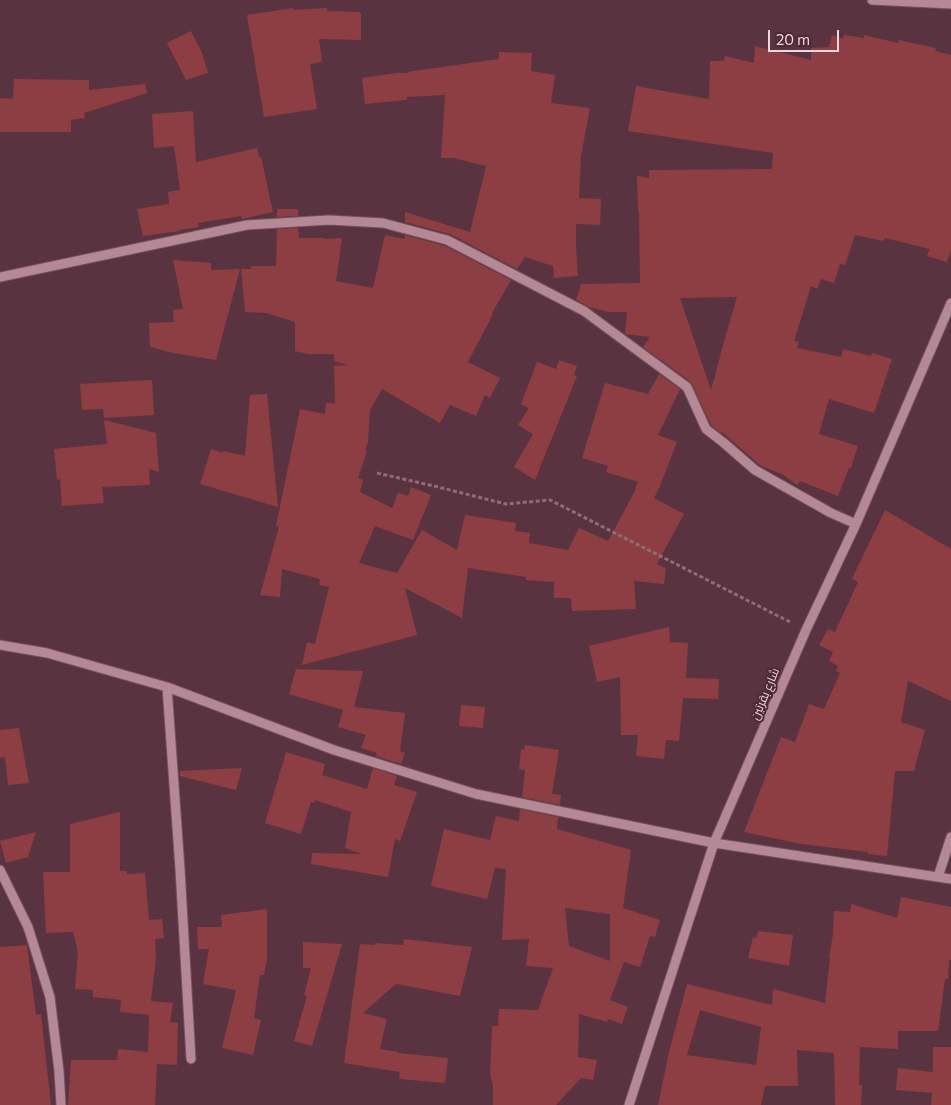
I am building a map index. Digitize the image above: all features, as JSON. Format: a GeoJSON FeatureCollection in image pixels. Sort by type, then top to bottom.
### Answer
{"type":"FeatureCollection","features":[{"type":"Feature","properties":{"kind":"street"},"geometry":{"type":"LineString","coordinates":[[872,0],[951,4]]}},
{"type":"Feature","properties":{"kind":"street"},"geometry":{"type":"LineString","coordinates":[[0,277],[246,225],[329,220],[383,223],[447,240],[584,311],[687,387],[706,429],[755,470],[831,513],[856,524]]}},
{"type":"Feature","properties":{"kind":"street","name":"شارع بقرتين"},"geometry":{"type":"LineString","coordinates":[[629,1105],[714,843],[806,630],[856,524],[951,303]]}},
{"type":"Feature","properties":{"kind":"street"},"geometry":{"type":"LineString","coordinates":[[0,645],[47,654],[167,687],[334,750],[476,794],[714,843],[951,879]]}},
{"type":"Feature","properties":{"kind":"street"},"geometry":{"type":"LineString","coordinates":[[167,687],[191,1059]]}},
{"type":"Feature","properties":{"kind":"street"},"geometry":{"type":"LineString","coordinates":[[938,877],[951,837]]}},
{"type":"Feature","properties":{"kind":"street"},"geometry":{"type":"LineString","coordinates":[[0,870],[28,926],[50,997],[59,1071],[60,1105]]}},
{"type":"Feature","properties":{"kind":"path"},"geometry":{"type":"LineString","coordinates":[[377,473],[506,504],[550,500],[806,630]]}},
{"type":"Feature","properties":{"kind":"building"},"geometry":{"type":"Polygon","coordinates":[[[293,8],[294,10],[327,8],[327,11],[360,12],[361,40],[319,39],[322,62],[310,64],[317,109],[264,117],[247,15],[293,8]]]}},
{"type":"Feature","properties":{"kind":"building"},"geometry":{"type":"Polygon","coordinates":[[[191,31],[202,53],[208,73],[186,80],[167,43],[191,31]]]}},
{"type":"Feature","properties":{"kind":"building"},"geometry":{"type":"Polygon","coordinates":[[[832,35],[843,39],[844,35],[864,38],[864,35],[898,43],[899,40],[936,48],[935,51],[951,55],[951,250],[947,262],[927,256],[930,249],[885,238],[884,241],[855,235],[845,265],[840,264],[834,283],[821,279],[817,289],[811,286],[794,341],[799,342],[797,348],[841,357],[843,349],[871,356],[872,353],[892,359],[874,413],[829,399],[819,434],[858,446],[851,468],[849,468],[838,496],[800,481],[797,485],[782,474],[761,466],[722,432],[711,425],[691,382],[643,347],[650,337],[625,334],[627,312],[608,312],[589,307],[576,300],[581,284],[640,283],[637,176],[649,178],[649,170],[772,169],[773,153],[628,131],[636,86],[709,99],[710,61],[724,61],[725,56],[754,63],[755,46],[811,60],[811,48],[829,47],[832,35]],[[737,297],[680,298],[711,390],[737,297]]]}},
{"type":"Feature","properties":{"kind":"building"},"geometry":{"type":"Polygon","coordinates":[[[499,52],[532,53],[531,71],[555,75],[551,103],[590,108],[581,156],[579,198],[601,199],[600,225],[576,224],[578,276],[554,278],[553,266],[525,257],[517,269],[450,234],[405,222],[405,212],[470,232],[486,166],[453,158],[441,158],[445,95],[407,97],[407,100],[365,104],[362,78],[499,59],[499,52]]]}},
{"type":"Feature","properties":{"kind":"building"},"geometry":{"type":"Polygon","coordinates":[[[14,79],[89,80],[89,90],[145,84],[147,93],[84,113],[85,118],[71,120],[71,132],[0,132],[0,98],[13,99],[14,79]]]}},
{"type":"Feature","properties":{"kind":"building"},"geometry":{"type":"Polygon","coordinates":[[[193,111],[196,162],[257,148],[259,157],[261,157],[273,212],[242,219],[241,216],[198,223],[199,227],[143,236],[137,209],[169,204],[168,192],[180,190],[174,146],[154,148],[152,114],[193,111]]]}},
{"type":"Feature","properties":{"kind":"building"},"geometry":{"type":"Polygon","coordinates":[[[277,209],[298,209],[298,216],[277,217],[277,209]]]}},
{"type":"Feature","properties":{"kind":"building"},"geometry":{"type":"Polygon","coordinates":[[[298,228],[299,238],[342,238],[336,281],[373,288],[385,235],[405,239],[405,235],[445,246],[511,280],[492,313],[468,362],[500,378],[490,398],[485,395],[476,416],[450,405],[440,423],[382,389],[370,410],[368,442],[365,451],[367,451],[358,478],[363,480],[360,492],[392,508],[398,493],[408,496],[411,487],[431,495],[413,540],[375,526],[359,563],[397,573],[422,530],[457,550],[465,515],[516,523],[515,531],[530,533],[529,543],[568,550],[579,528],[608,541],[638,482],[606,472],[608,466],[582,458],[605,383],[648,394],[659,374],[680,389],[658,435],[677,442],[654,498],[684,514],[657,564],[666,568],[664,584],[634,581],[636,609],[572,611],[571,598],[554,598],[554,582],[526,580],[526,577],[468,568],[462,618],[405,588],[417,635],[302,665],[307,642],[315,644],[329,587],[319,585],[320,579],[282,569],[280,597],[260,595],[279,527],[276,526],[300,409],[325,414],[326,403],[335,403],[334,366],[348,365],[334,361],[334,354],[307,354],[295,351],[295,322],[266,313],[245,312],[241,269],[251,269],[251,266],[276,266],[277,229],[298,228]]]}},
{"type":"Feature","properties":{"kind":"building"},"geometry":{"type":"Polygon","coordinates":[[[173,260],[211,263],[211,270],[240,269],[216,360],[150,347],[149,323],[174,322],[173,310],[183,309],[173,260]]]}},
{"type":"Feature","properties":{"kind":"building"},"geometry":{"type":"Polygon","coordinates":[[[559,360],[577,366],[574,375],[577,376],[535,480],[514,467],[533,434],[518,425],[529,408],[521,404],[537,362],[556,369],[559,360]]]}},
{"type":"Feature","properties":{"kind":"building"},"geometry":{"type":"Polygon","coordinates":[[[152,380],[154,415],[104,418],[103,409],[82,410],[80,384],[152,380]]]}},
{"type":"Feature","properties":{"kind":"building"},"geometry":{"type":"Polygon","coordinates":[[[267,394],[278,507],[200,484],[211,449],[245,456],[250,395],[267,394]]]}},
{"type":"Feature","properties":{"kind":"building"},"geometry":{"type":"Polygon","coordinates":[[[104,420],[156,433],[159,472],[149,469],[150,485],[102,487],[104,503],[62,506],[60,479],[57,480],[54,449],[107,444],[104,420]]]}},
{"type":"Feature","properties":{"kind":"building"},"geometry":{"type":"Polygon","coordinates":[[[885,510],[951,549],[951,701],[908,681],[901,722],[925,730],[914,771],[895,771],[887,856],[801,844],[744,832],[781,737],[795,742],[809,704],[824,709],[840,673],[836,671],[838,666],[829,661],[833,652],[819,645],[828,629],[835,632],[858,582],[852,579],[885,510]]]}},
{"type":"Feature","properties":{"kind":"building"},"geometry":{"type":"Polygon","coordinates":[[[669,627],[670,642],[688,643],[686,678],[719,679],[718,699],[683,698],[679,741],[666,740],[664,759],[636,756],[638,735],[621,735],[620,677],[597,682],[589,646],[669,627]]]}},
{"type":"Feature","properties":{"kind":"building"},"geometry":{"type":"Polygon","coordinates":[[[296,669],[363,671],[354,707],[405,713],[400,751],[405,753],[401,764],[376,756],[377,753],[361,748],[366,735],[338,727],[343,710],[289,694],[296,669]]]}},
{"type":"Feature","properties":{"kind":"building"},"geometry":{"type":"Polygon","coordinates":[[[461,705],[485,707],[483,728],[459,726],[461,705]]]}},
{"type":"Feature","properties":{"kind":"building"},"geometry":{"type":"Polygon","coordinates":[[[19,728],[29,783],[8,785],[5,757],[0,758],[0,730],[19,728]]]}},
{"type":"Feature","properties":{"kind":"building"},"geometry":{"type":"Polygon","coordinates":[[[525,745],[559,750],[552,794],[561,795],[560,805],[522,797],[525,770],[519,769],[521,749],[524,750],[525,745]]]}},
{"type":"Feature","properties":{"kind":"building"},"geometry":{"type":"Polygon","coordinates":[[[286,752],[325,764],[322,775],[367,789],[373,768],[397,776],[394,785],[417,792],[400,841],[395,839],[388,877],[311,864],[312,853],[362,854],[345,848],[351,812],[315,800],[314,803],[311,802],[301,834],[265,823],[286,752]]]}},
{"type":"Feature","properties":{"kind":"building"},"geometry":{"type":"Polygon","coordinates":[[[242,768],[236,790],[180,776],[180,771],[242,768]]]}},
{"type":"Feature","properties":{"kind":"building"},"geometry":{"type":"Polygon","coordinates":[[[520,809],[558,817],[557,829],[631,850],[623,908],[660,920],[655,937],[650,936],[640,967],[624,962],[610,1000],[628,1007],[622,1024],[608,1019],[607,1022],[579,1014],[578,1057],[597,1060],[593,1080],[581,1078],[556,1105],[493,1105],[493,1086],[490,1074],[492,1026],[498,1026],[499,1009],[538,1010],[553,968],[526,966],[529,939],[502,940],[506,869],[495,868],[487,899],[431,886],[444,829],[490,840],[496,816],[519,821],[520,809]],[[565,908],[569,946],[610,961],[610,914],[565,908]]]}},
{"type":"Feature","properties":{"kind":"building"},"geometry":{"type":"Polygon","coordinates":[[[120,812],[120,871],[127,871],[127,874],[145,873],[149,920],[162,919],[164,938],[155,939],[156,959],[151,1001],[173,1003],[170,1022],[178,1023],[177,1065],[157,1064],[155,1105],[68,1105],[71,1060],[117,1060],[118,1049],[148,1052],[149,1015],[120,1012],[121,1000],[93,997],[93,990],[75,989],[78,952],[73,932],[46,933],[43,872],[70,872],[70,824],[120,812]]]}},
{"type":"Feature","properties":{"kind":"building"},"geometry":{"type":"Polygon","coordinates":[[[36,832],[28,857],[6,863],[0,841],[36,832]]]}},
{"type":"Feature","properties":{"kind":"building"},"geometry":{"type":"Polygon","coordinates":[[[901,897],[951,907],[951,960],[949,960],[948,979],[945,979],[938,1031],[898,1031],[898,1049],[860,1047],[859,1085],[862,1085],[861,1105],[835,1105],[834,1053],[797,1050],[798,1086],[765,1086],[761,1105],[658,1105],[669,1052],[687,984],[772,1005],[773,989],[825,1003],[834,911],[850,912],[851,904],[897,918],[901,897]],[[700,1010],[687,1055],[756,1065],[761,1027],[700,1010]]]}},
{"type":"Feature","properties":{"kind":"building"},"geometry":{"type":"Polygon","coordinates":[[[267,909],[267,960],[264,975],[260,975],[254,1018],[261,1020],[253,1055],[222,1048],[236,990],[203,984],[209,949],[198,949],[197,927],[222,927],[221,915],[267,909]]]}},
{"type":"Feature","properties":{"kind":"building"},"geometry":{"type":"Polygon","coordinates":[[[758,931],[793,935],[789,966],[748,958],[753,937],[756,938],[758,931]]]}},
{"type":"Feature","properties":{"kind":"building"},"geometry":{"type":"Polygon","coordinates":[[[404,939],[472,947],[460,996],[396,984],[363,1013],[387,1019],[380,1049],[398,1053],[448,1058],[445,1083],[399,1079],[400,1072],[344,1063],[360,944],[403,945],[404,939]]]}},
{"type":"Feature","properties":{"kind":"building"},"geometry":{"type":"Polygon","coordinates":[[[303,942],[342,944],[312,1046],[294,1041],[307,996],[304,995],[311,968],[303,968],[303,942]]]}},
{"type":"Feature","properties":{"kind":"building"},"geometry":{"type":"Polygon","coordinates":[[[27,945],[36,1015],[41,1014],[51,1105],[0,1105],[0,947],[27,945]]]}},
{"type":"Feature","properties":{"kind":"building"},"geometry":{"type":"Polygon","coordinates":[[[933,1047],[951,1047],[951,1105],[931,1105],[932,1093],[896,1090],[898,1068],[933,1072],[933,1047]]]}}]}
